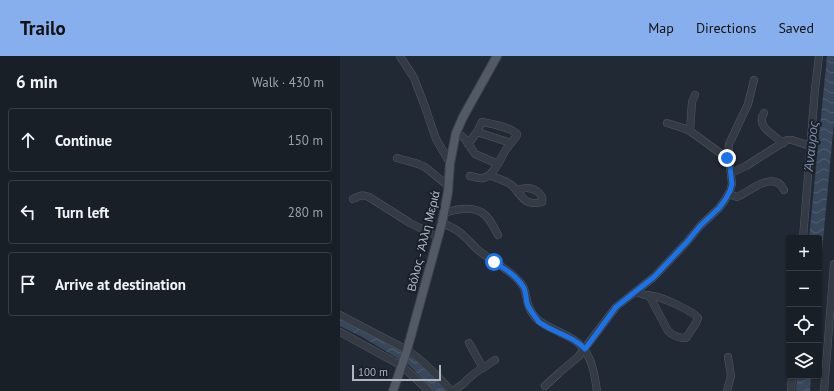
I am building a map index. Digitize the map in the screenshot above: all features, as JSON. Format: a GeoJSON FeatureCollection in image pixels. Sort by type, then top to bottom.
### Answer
{"type":"FeatureCollection","features":[{"type":"Feature","properties":{"kind":"main road","name":"Βόλος - Άλλη Μεριά"},"geometry":{"type":"LineString","coordinates":[[393,391],[407,350],[442,223],[450,162],[456,133],[463,117],[497,56]]}},
{"type":"Feature","properties":{"kind":"street"},"geometry":{"type":"LineString","coordinates":[[400,56],[414,78],[436,139],[450,162]]}},
{"type":"Feature","properties":{"kind":"street"},"geometry":{"type":"LineString","coordinates":[[803,235],[819,56]]}},
{"type":"Feature","properties":{"kind":"street"},"geometry":{"type":"LineString","coordinates":[[545,386],[559,372],[576,359],[616,307],[654,277],[700,226],[719,208],[729,194],[732,184],[728,160],[729,144],[748,104],[754,80]]}},
{"type":"Feature","properties":{"kind":"street"},"geometry":{"type":"LineString","coordinates":[[690,131],[692,106],[695,95]]}},
{"type":"Feature","properties":{"kind":"street"},"geometry":{"type":"LineString","coordinates":[[764,112],[761,118],[762,126],[783,143]]}},
{"type":"Feature","properties":{"kind":"street"},"geometry":{"type":"LineString","coordinates":[[468,144],[482,122],[513,130],[517,134],[498,164],[489,175],[481,179],[470,176]]}},
{"type":"Feature","properties":{"kind":"street"},"geometry":{"type":"LineString","coordinates":[[666,123],[690,131],[728,160]]}},
{"type":"Feature","properties":{"kind":"street"},"geometry":{"type":"LineString","coordinates":[[477,132],[511,143]]}},
{"type":"Feature","properties":{"kind":"street"},"geometry":{"type":"LineString","coordinates":[[456,133],[465,139],[475,154],[498,164]]}},
{"type":"Feature","properties":{"kind":"street"},"geometry":{"type":"LineString","coordinates":[[731,173],[746,166],[787,140],[792,140],[810,146]]}},
{"type":"Feature","properties":{"kind":"street"},"geometry":{"type":"LineString","coordinates":[[397,158],[423,166],[448,186]]}},
{"type":"Feature","properties":{"kind":"street"},"geometry":{"type":"LineString","coordinates":[[489,175],[509,184],[517,190]]}},
{"type":"Feature","properties":{"kind":"street"},"geometry":{"type":"LineString","coordinates":[[729,194],[739,197],[758,185],[767,182],[777,183],[781,185],[784,190]]}},
{"type":"Feature","properties":{"kind":"street"},"geometry":{"type":"LineString","coordinates":[[353,199],[358,196],[369,197],[410,223],[438,236]]}},
{"type":"Feature","properties":{"kind":"street"},"geometry":{"type":"LineString","coordinates":[[444,213],[463,208],[481,211],[488,218],[498,235]]}},
{"type":"Feature","properties":{"kind":"street"},"geometry":{"type":"LineString","coordinates":[[442,223],[462,234],[477,249],[517,280],[526,292],[527,303],[539,322],[573,339],[585,349],[593,371],[597,391]]}},
{"type":"Feature","properties":{"kind":"street"},"geometry":{"type":"LineString","coordinates":[[824,391],[834,264]]}},
{"type":"Feature","properties":{"kind":"street"},"geometry":{"type":"LineString","coordinates":[[636,292],[649,296],[656,296],[685,309],[696,316],[698,318],[696,323],[686,338],[681,338],[670,333],[649,296]]}},
{"type":"Feature","properties":{"kind":"street"},"geometry":{"type":"LineString","coordinates":[[340,315],[407,350],[437,374],[452,391],[495,360]]}},
{"type":"Feature","properties":{"kind":"street"},"geometry":{"type":"LineString","coordinates":[[340,332],[402,366],[429,391]]}},
{"type":"Feature","properties":{"kind":"street"},"geometry":{"type":"LineString","coordinates":[[469,343],[483,368]]}},
{"type":"Feature","properties":{"kind":"street"},"geometry":{"type":"LineString","coordinates":[[727,391],[731,376],[728,357]]}},
{"type":"Feature","properties":{"kind":"street"},"geometry":{"type":"LineString","coordinates":[[790,391],[792,379]]}},
{"type":"Feature","properties":{"kind":"water"},"geometry":{"type":"Polygon","coordinates":[[[827,56],[834,56],[834,122],[822,252],[822,235],[809,235],[827,56]]]}},
{"type":"Feature","properties":{"kind":"water"},"geometry":{"type":"Polygon","coordinates":[[[340,317],[414,356],[447,391],[434,391],[409,365],[362,337],[340,326],[340,317]]]}},
{"type":"Feature","properties":{"kind":"water"},"geometry":{"type":"Polygon","coordinates":[[[797,379],[811,379],[810,391],[796,391],[797,379]]]}},
{"type":"Feature","properties":{"kind":"route"},"geometry":{"type":"LineString","coordinates":[[494,262],[512,274],[524,288],[527,303],[539,322],[573,339],[585,349],[616,307],[654,277],[725,200],[732,184],[732,176],[727,158]]}},
{"type":"Feature","properties":{"kind":"water label","name":"Άναυρος"},"geometry":{"type":"Point","coordinates":[811,146]}}]}
